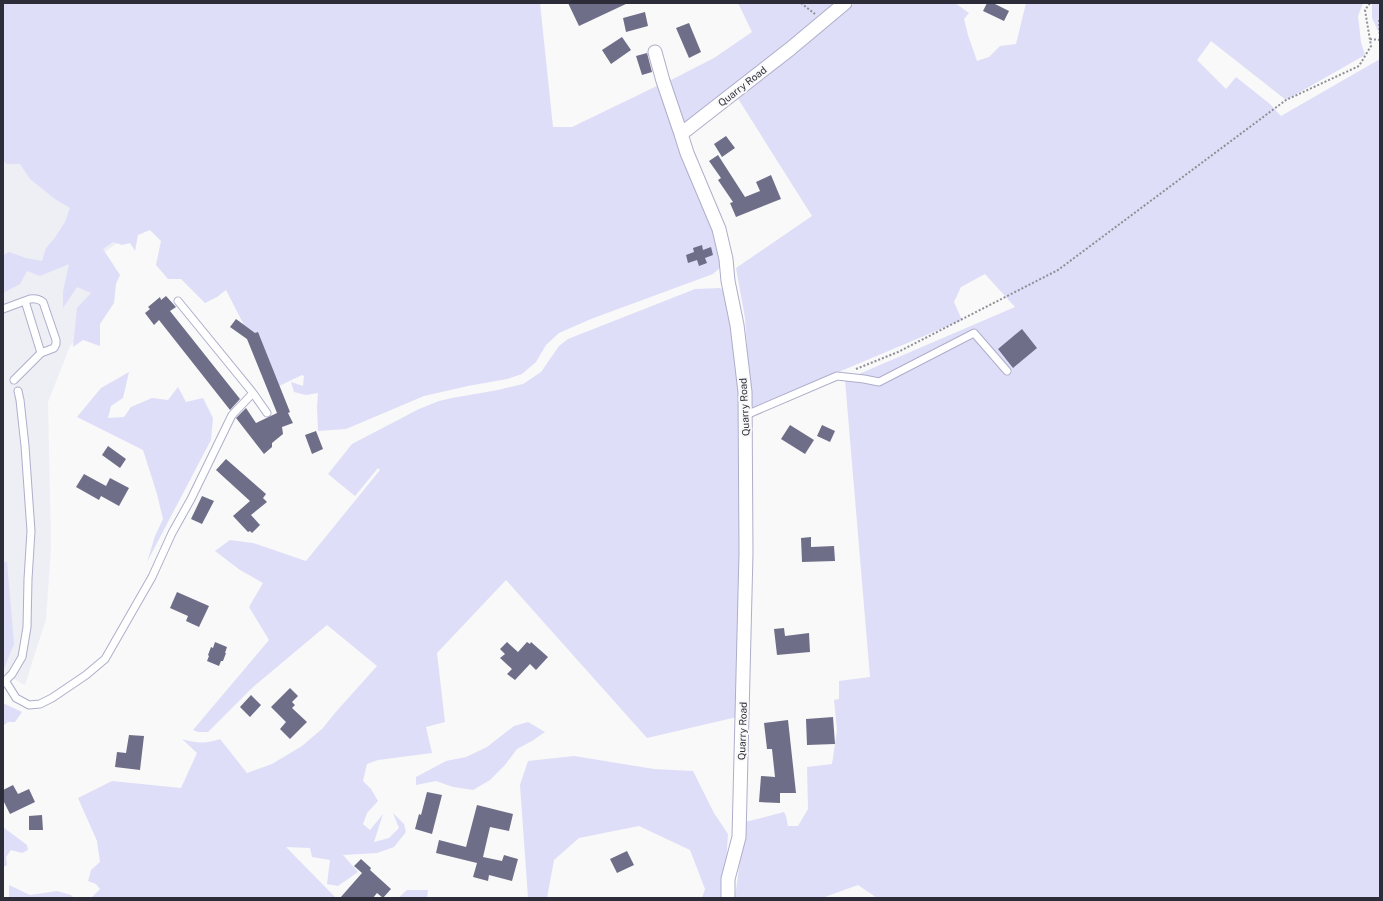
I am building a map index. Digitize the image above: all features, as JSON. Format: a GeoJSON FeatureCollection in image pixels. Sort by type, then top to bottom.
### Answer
{"type":"FeatureCollection","features":[{"type":"Feature","properties":{"kind":"street","name":"Quarry Road"},"geometry":{"type":"LineString","coordinates":[[728,898],[728,879],[739,837],[746,553],[745,392],[737,324],[721,237],[687,153],[681,134],[790,49],[845,3]]}},
{"type":"Feature","properties":{"kind":"street"},"geometry":{"type":"LineString","coordinates":[[655,52],[667,94],[681,134]]}},
{"type":"Feature","properties":{"kind":"lane"},"geometry":{"type":"LineString","coordinates":[[3,309],[34,298],[43,302],[56,340],[54,348],[41,353],[14,380]]}},
{"type":"Feature","properties":{"kind":"lane"},"geometry":{"type":"LineString","coordinates":[[25,301],[41,353]]}},
{"type":"Feature","properties":{"kind":"lane"},"geometry":{"type":"LineString","coordinates":[[178,301],[253,393],[267,413]]}},
{"type":"Feature","properties":{"kind":"lane"},"geometry":{"type":"LineString","coordinates":[[746,415],[837,376],[879,382],[974,333],[1007,371]]}},
{"type":"Feature","properties":{"kind":"lane"},"geometry":{"type":"LineString","coordinates":[[18,391],[25,446],[32,531],[28,579],[27,627],[22,657],[4,683],[16,698],[29,705],[40,704],[52,698],[105,659],[152,577],[172,533],[191,499],[232,415],[253,393]]}},
{"type":"Feature","properties":{"kind":"path"},"geometry":{"type":"LineString","coordinates":[[801,3],[824,20]]}},
{"type":"Feature","properties":{"kind":"path"},"geometry":{"type":"LineString","coordinates":[[837,376],[898,352],[1058,270],[1286,100],[1359,66],[1371,46],[1365,10],[1370,3]]}},
{"type":"Feature","properties":{"kind":"path"},"geometry":{"type":"LineString","coordinates":[[1370,39],[1380,40],[1379,20]]}},
{"type":"Feature","properties":{"kind":"shaded area"},"geometry":{"type":"Polygon","coordinates":[[[3,3],[540,3],[553,127],[572,127],[661,84],[718,242],[722,266],[713,274],[591,319],[559,333],[546,345],[536,362],[522,374],[507,379],[424,396],[346,429],[318,431],[318,393],[306,395],[294,392],[291,382],[303,386],[304,376],[302,375],[279,386],[266,368],[226,290],[217,297],[205,303],[181,279],[168,279],[156,265],[161,241],[150,230],[138,235],[135,251],[130,243],[122,245],[113,242],[103,249],[120,275],[116,284],[114,303],[100,324],[100,346],[83,340],[73,347],[77,308],[91,293],[77,287],[63,308],[63,292],[69,264],[40,276],[27,271],[20,284],[3,293],[3,255],[9,252],[26,258],[42,261],[46,248],[65,222],[70,208],[55,199],[30,179],[20,164],[6,164],[3,159],[3,3]]]}},
{"type":"Feature","properties":{"kind":"shaded area"},"geometry":{"type":"Polygon","coordinates":[[[738,3],[840,3],[683,128],[669,81],[714,58],[752,32],[738,3]]]}},
{"type":"Feature","properties":{"kind":"shaded area"},"geometry":{"type":"Polygon","coordinates":[[[855,3],[955,3],[969,13],[964,19],[977,61],[989,57],[1000,46],[1016,44],[1026,3],[1363,3],[1358,16],[1361,42],[1365,55],[1286,100],[1211,41],[1197,60],[1226,89],[1236,77],[1270,104],[1281,116],[1380,59],[1380,898],[877,898],[858,885],[822,898],[735,898],[745,822],[784,812],[788,826],[798,826],[808,809],[807,767],[832,764],[837,730],[834,700],[839,699],[839,681],[870,677],[845,380],[1015,307],[985,274],[961,287],[954,302],[962,320],[751,409],[745,318],[736,268],[812,216],[737,97],[855,3]]]}},
{"type":"Feature","properties":{"kind":"shaded area"},"geometry":{"type":"Polygon","coordinates":[[[1372,3],[1380,3],[1380,35],[1372,18],[1372,3]]]}},
{"type":"Feature","properties":{"kind":"shaded area"},"geometry":{"type":"Polygon","coordinates":[[[3,43],[146,223],[103,253],[113,302],[70,346],[48,402],[51,548],[46,619],[25,685],[3,673],[3,43]]]}},
{"type":"Feature","properties":{"kind":"shaded area"},"geometry":{"type":"Polygon","coordinates":[[[720,288],[726,293],[740,378],[741,503],[737,717],[647,738],[506,580],[437,653],[445,722],[426,727],[432,753],[378,760],[367,764],[363,781],[371,789],[378,801],[367,813],[363,824],[370,830],[383,814],[374,842],[389,838],[399,828],[393,813],[404,824],[406,832],[394,847],[377,853],[343,855],[358,872],[338,886],[327,884],[330,860],[312,857],[310,848],[286,847],[336,898],[91,898],[100,889],[96,884],[88,881],[91,870],[100,862],[97,841],[78,798],[112,781],[181,788],[197,753],[182,739],[210,742],[220,739],[247,773],[272,764],[302,746],[323,728],[377,666],[327,625],[252,688],[208,732],[198,732],[193,730],[269,640],[249,607],[263,583],[240,570],[215,551],[230,540],[253,543],[306,561],[380,470],[378,468],[355,496],[328,474],[352,444],[419,409],[439,401],[523,384],[541,372],[559,346],[568,339],[695,289],[720,288]]]}},
{"type":"Feature","properties":{"kind":"shaded area"},"geometry":{"type":"Polygon","coordinates":[[[129,372],[123,398],[111,406],[108,418],[124,417],[131,407],[152,398],[168,400],[178,387],[186,402],[203,398],[213,418],[211,440],[147,562],[155,536],[163,519],[143,450],[77,417],[101,388],[129,372]]]}},
{"type":"Feature","properties":{"kind":"shaded area"},"geometry":{"type":"Polygon","coordinates":[[[3,562],[7,562],[14,644],[3,671],[3,562]]]}},
{"type":"Feature","properties":{"kind":"shaded area"},"geometry":{"type":"Polygon","coordinates":[[[3,703],[22,712],[15,722],[8,722],[3,726],[3,703]]]}},
{"type":"Feature","properties":{"kind":"shaded area"},"geometry":{"type":"Polygon","coordinates":[[[528,722],[545,732],[517,749],[505,765],[490,780],[473,790],[453,787],[436,781],[416,785],[416,777],[446,761],[466,757],[487,747],[514,726],[528,722]]]}},
{"type":"Feature","properties":{"kind":"shaded area"},"geometry":{"type":"Polygon","coordinates":[[[574,756],[654,769],[693,771],[714,813],[728,834],[724,898],[702,898],[705,889],[690,850],[639,826],[579,838],[554,860],[547,898],[528,898],[520,785],[528,761],[574,756]]]}},
{"type":"Feature","properties":{"kind":"shaded area"},"geometry":{"type":"Polygon","coordinates":[[[3,827],[27,845],[28,850],[22,853],[11,850],[6,857],[7,865],[3,867],[3,827]]]}},
{"type":"Feature","properties":{"kind":"shaded area"},"geometry":{"type":"Polygon","coordinates":[[[9,885],[30,895],[57,891],[71,895],[74,898],[9,898],[9,885]]]}},
{"type":"Feature","properties":{"kind":"shaded area"},"geometry":{"type":"Polygon","coordinates":[[[407,890],[428,890],[427,898],[398,898],[407,890]]]}},
{"type":"Feature","properties":{"kind":"building"},"geometry":{"type":"Polygon","coordinates":[[[568,3],[628,3],[579,26],[568,3]]]}},
{"type":"Feature","properties":{"kind":"building"},"geometry":{"type":"Polygon","coordinates":[[[987,3],[993,3],[1009,11],[1004,21],[983,11],[987,3]]]}},
{"type":"Feature","properties":{"kind":"building"},"geometry":{"type":"Polygon","coordinates":[[[645,12],[648,26],[626,32],[623,18],[645,12]]]}},
{"type":"Feature","properties":{"kind":"building"},"geometry":{"type":"Polygon","coordinates":[[[689,23],[701,52],[689,58],[676,28],[689,23]]]}},
{"type":"Feature","properties":{"kind":"building"},"geometry":{"type":"Polygon","coordinates":[[[622,37],[631,50],[611,64],[602,50],[622,37]]]}},
{"type":"Feature","properties":{"kind":"building"},"geometry":{"type":"Polygon","coordinates":[[[647,53],[652,72],[642,75],[636,56],[647,53]]]}},
{"type":"Feature","properties":{"kind":"building"},"geometry":{"type":"Polygon","coordinates":[[[726,136],[735,148],[722,157],[714,144],[726,136]]]}},
{"type":"Feature","properties":{"kind":"building"},"geometry":{"type":"Polygon","coordinates":[[[718,155],[745,197],[760,191],[756,182],[771,175],[781,199],[736,217],[730,203],[733,202],[718,180],[721,178],[709,161],[718,155]]]}},
{"type":"Feature","properties":{"kind":"building"},"geometry":{"type":"Polygon","coordinates":[[[702,245],[703,250],[711,247],[713,255],[705,258],[707,263],[699,266],[697,260],[688,263],[686,255],[694,252],[693,248],[702,245]]]}},
{"type":"Feature","properties":{"kind":"building"},"geometry":{"type":"Polygon","coordinates":[[[166,296],[176,307],[170,311],[240,399],[230,410],[159,320],[154,325],[145,313],[150,309],[148,307],[160,297],[161,300],[166,296]]]}},
{"type":"Feature","properties":{"kind":"building"},"geometry":{"type":"Polygon","coordinates":[[[236,319],[255,333],[258,332],[293,423],[282,427],[283,434],[272,443],[272,447],[264,454],[236,418],[246,408],[256,423],[277,413],[247,339],[230,327],[236,319]]]}},
{"type":"Feature","properties":{"kind":"building"},"geometry":{"type":"Polygon","coordinates":[[[1022,329],[1037,348],[1013,368],[998,349],[1022,329]]]}},
{"type":"Feature","properties":{"kind":"building"},"geometry":{"type":"Polygon","coordinates":[[[790,425],[814,440],[805,454],[781,439],[790,425]]]}},
{"type":"Feature","properties":{"kind":"building"},"geometry":{"type":"Polygon","coordinates":[[[822,425],[835,431],[830,442],[817,436],[822,425]]]}},
{"type":"Feature","properties":{"kind":"building"},"geometry":{"type":"Polygon","coordinates":[[[316,431],[323,449],[312,454],[305,435],[316,431]]]}},
{"type":"Feature","properties":{"kind":"building"},"geometry":{"type":"Polygon","coordinates":[[[108,446],[126,459],[120,468],[102,455],[108,446]]]}},
{"type":"Feature","properties":{"kind":"building"},"geometry":{"type":"Polygon","coordinates":[[[226,459],[266,494],[263,498],[267,502],[251,515],[260,525],[252,533],[250,531],[248,532],[233,516],[250,501],[216,470],[226,459]]]}},
{"type":"Feature","properties":{"kind":"building"},"geometry":{"type":"Polygon","coordinates":[[[84,474],[106,486],[110,478],[129,488],[119,506],[101,496],[99,500],[76,487],[84,474]]]}},
{"type":"Feature","properties":{"kind":"building"},"geometry":{"type":"Polygon","coordinates":[[[202,496],[214,501],[202,524],[191,519],[202,496]]]}},
{"type":"Feature","properties":{"kind":"building"},"geometry":{"type":"Polygon","coordinates":[[[811,537],[811,547],[834,546],[835,561],[802,562],[801,538],[811,537]]]}},
{"type":"Feature","properties":{"kind":"building"},"geometry":{"type":"Polygon","coordinates":[[[177,592],[209,606],[199,627],[186,621],[188,616],[170,608],[177,592]]]}},
{"type":"Feature","properties":{"kind":"building"},"geometry":{"type":"Polygon","coordinates":[[[784,628],[785,636],[809,633],[810,652],[777,655],[774,629],[784,628]]]}},
{"type":"Feature","properties":{"kind":"building"},"geometry":{"type":"Polygon","coordinates":[[[215,642],[227,647],[223,661],[221,661],[219,666],[207,661],[211,647],[213,648],[215,642]]]}},
{"type":"Feature","properties":{"kind":"building"},"geometry":{"type":"Polygon","coordinates":[[[507,642],[518,652],[527,642],[530,644],[531,642],[548,657],[536,670],[530,664],[515,680],[507,674],[512,669],[500,658],[505,654],[500,649],[507,642]]]}},
{"type":"Feature","properties":{"kind":"building"},"geometry":{"type":"Polygon","coordinates":[[[290,688],[298,696],[292,702],[295,705],[292,708],[307,722],[290,739],[280,729],[286,722],[271,707],[290,688]]]}},
{"type":"Feature","properties":{"kind":"building"},"geometry":{"type":"Polygon","coordinates":[[[251,695],[261,705],[250,717],[240,707],[251,695]]]}},
{"type":"Feature","properties":{"kind":"building"},"geometry":{"type":"Polygon","coordinates":[[[833,717],[835,744],[807,745],[806,719],[833,717]]]}},
{"type":"Feature","properties":{"kind":"building"},"geometry":{"type":"Polygon","coordinates":[[[788,720],[796,793],[780,793],[780,803],[759,802],[761,776],[775,777],[772,749],[767,749],[764,723],[788,720]]]}},
{"type":"Feature","properties":{"kind":"building"},"geometry":{"type":"Polygon","coordinates":[[[129,735],[144,736],[140,770],[115,767],[117,752],[126,753],[129,735]]]}},
{"type":"Feature","properties":{"kind":"building"},"geometry":{"type":"Polygon","coordinates":[[[13,785],[18,794],[29,789],[35,802],[10,814],[3,800],[3,790],[13,785]]]}},
{"type":"Feature","properties":{"kind":"building"},"geometry":{"type":"Polygon","coordinates":[[[427,792],[442,795],[432,834],[415,829],[419,814],[421,815],[427,792]]]}},
{"type":"Feature","properties":{"kind":"building"},"geometry":{"type":"Polygon","coordinates":[[[477,805],[513,814],[509,831],[490,827],[483,857],[502,861],[504,855],[518,859],[512,881],[489,875],[488,881],[473,877],[477,863],[436,853],[439,840],[466,847],[477,805]]]}},
{"type":"Feature","properties":{"kind":"building"},"geometry":{"type":"Polygon","coordinates":[[[42,815],[43,830],[29,830],[29,816],[42,815]]]}},
{"type":"Feature","properties":{"kind":"building"},"geometry":{"type":"Polygon","coordinates":[[[627,851],[634,865],[617,873],[610,859],[627,851]]]}},
{"type":"Feature","properties":{"kind":"building"},"geometry":{"type":"Polygon","coordinates":[[[361,859],[371,868],[370,870],[391,889],[383,898],[377,893],[373,898],[340,898],[362,873],[354,866],[361,859]]]}}]}
